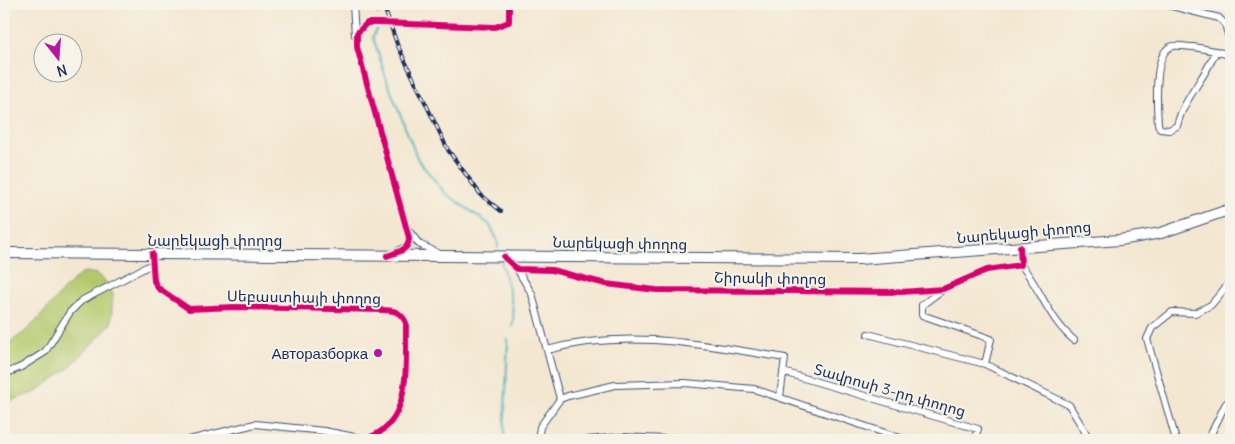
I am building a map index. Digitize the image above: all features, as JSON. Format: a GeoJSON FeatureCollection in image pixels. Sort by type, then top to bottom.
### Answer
{"type":"FeatureCollection","features":[{"type":"Feature","properties":{"kind":"highway","name":"Նարեկացի փողոց"},"geometry":{"type":"LineString","coordinates":[[4,253],[152,259],[448,256],[859,259],[1150,236],[1176,229],[1231,209]]}},
{"type":"Feature","properties":{"kind":"street"},"geometry":{"type":"LineString","coordinates":[[352,4],[355,37],[409,238],[407,246],[387,256]]}},
{"type":"Feature","properties":{"kind":"street"},"geometry":{"type":"LineString","coordinates":[[355,37],[362,26],[373,23],[504,25],[508,22],[509,4]]}},
{"type":"Feature","properties":{"kind":"street"},"geometry":{"type":"LineString","coordinates":[[1164,4],[1219,18],[1225,24],[1231,44]]}},
{"type":"Feature","properties":{"kind":"street"},"geometry":{"type":"LineString","coordinates":[[1216,51],[1207,71],[1179,115],[1177,126],[1169,130],[1160,129],[1158,113],[1161,56],[1170,47],[1176,46],[1216,51],[1231,56]]}},
{"type":"Feature","properties":{"kind":"street"},"geometry":{"type":"LineString","coordinates":[[406,225],[415,240],[424,247],[448,256]]}},
{"type":"Feature","properties":{"kind":"street"},"geometry":{"type":"LineString","coordinates":[[1020,247],[1021,265],[1030,276],[1061,330],[1074,340]]}},
{"type":"Feature","properties":{"kind":"street"},"geometry":{"type":"LineString","coordinates":[[504,257],[517,269],[532,294],[560,399]]}},
{"type":"Feature","properties":{"kind":"street"},"geometry":{"type":"LineString","coordinates":[[4,374],[21,367],[45,352],[70,312],[81,301],[152,259]]}},
{"type":"Feature","properties":{"kind":"street","name":"Սեբաստիայի փողոց"},"geometry":{"type":"LineString","coordinates":[[152,259],[154,281],[158,288],[189,309],[234,307],[392,310],[401,315],[406,323],[405,386],[402,400],[386,429],[381,434],[363,440]]}},
{"type":"Feature","properties":{"kind":"street","name":"Շիրակի փողոց"},"geometry":{"type":"LineString","coordinates":[[517,269],[552,270],[606,284],[656,290],[901,292],[943,289],[987,270],[1021,265]]}},
{"type":"Feature","properties":{"kind":"street"},"geometry":{"type":"LineString","coordinates":[[1176,440],[1147,339],[1152,328],[1172,312],[1195,313],[1211,305],[1231,281]]}},
{"type":"Feature","properties":{"kind":"street"},"geometry":{"type":"LineString","coordinates":[[943,289],[922,305],[922,315],[991,339],[985,364]]}},
{"type":"Feature","properties":{"kind":"street"},"geometry":{"type":"LineString","coordinates":[[868,334],[985,364],[1069,406],[1090,440]]}},
{"type":"Feature","properties":{"kind":"street"},"geometry":{"type":"LineString","coordinates":[[547,350],[579,341],[672,340],[785,358],[780,397]]}},
{"type":"Feature","properties":{"kind":"street","name":"Տավրոսի 3-րդ փողոց"},"geometry":{"type":"LineString","coordinates":[[783,372],[978,429],[974,440]]}},
{"type":"Feature","properties":{"kind":"street"},"geometry":{"type":"LineString","coordinates":[[538,440],[540,427],[560,399],[615,385],[643,383],[722,385],[754,389],[906,440]]}},
{"type":"Feature","properties":{"kind":"street"},"geometry":{"type":"LineString","coordinates":[[1208,440],[1225,405],[1231,398]]}},
{"type":"Feature","properties":{"kind":"street"},"geometry":{"type":"LineString","coordinates":[[189,440],[255,424],[324,431],[363,440]]}},
{"type":"Feature","properties":{"kind":"street"},"geometry":{"type":"LineString","coordinates":[[588,440],[621,437],[688,440]]}},
{"type":"Feature","properties":{"kind":"green space"},"geometry":{"type":"Polygon","coordinates":[[[84,272],[97,274],[106,282],[113,294],[111,324],[70,367],[36,392],[4,403],[4,345],[27,330],[64,290],[84,272]]]}},
{"type":"Feature","properties":{"kind":"green space"},"geometry":{"type":"Polygon","coordinates":[[[795,276],[818,276],[818,286],[795,286],[795,276]]]}},
{"type":"Feature","properties":{"kind":"waterway"},"geometry":{"type":"LineString","coordinates":[[376,4],[378,15]]}},
{"type":"Feature","properties":{"kind":"waterway"},"geometry":{"type":"LineString","coordinates":[[377,27],[373,37],[387,81],[418,160],[445,193],[489,224],[497,239],[498,248]]}},
{"type":"Feature","properties":{"kind":"waterway"},"geometry":{"type":"LineString","coordinates":[[501,261],[512,304],[512,327]]}},
{"type":"Feature","properties":{"kind":"waterway"},"geometry":{"type":"LineString","coordinates":[[504,440],[508,339]]}},
{"type":"Feature","properties":{"kind":"railway"},"geometry":{"type":"LineString","coordinates":[[383,4],[397,44],[448,150],[481,195],[501,211]]}},
{"type":"Feature","properties":{"kind":"cycle path"},"geometry":{"type":"LineString","coordinates":[[387,256],[405,248],[409,238],[357,47],[357,33],[367,23],[495,27],[509,22],[509,4]]}},
{"type":"Feature","properties":{"kind":"cycle path"},"geometry":{"type":"LineString","coordinates":[[504,257],[517,269],[552,270],[606,284],[656,290],[901,292],[943,289],[987,270],[1021,265],[1020,247]]}},
{"type":"Feature","properties":{"kind":"cycle path"},"geometry":{"type":"LineString","coordinates":[[152,254],[154,281],[158,288],[189,309],[234,307],[385,310],[396,312],[402,316],[406,323],[406,357],[403,393],[398,409],[390,423],[378,433],[361,440]]}},
{"type":"Feature","properties":{"kind":"place","name":"Авторазборка"},"geometry":{"type":"Point","coordinates":[378,353]}}]}
